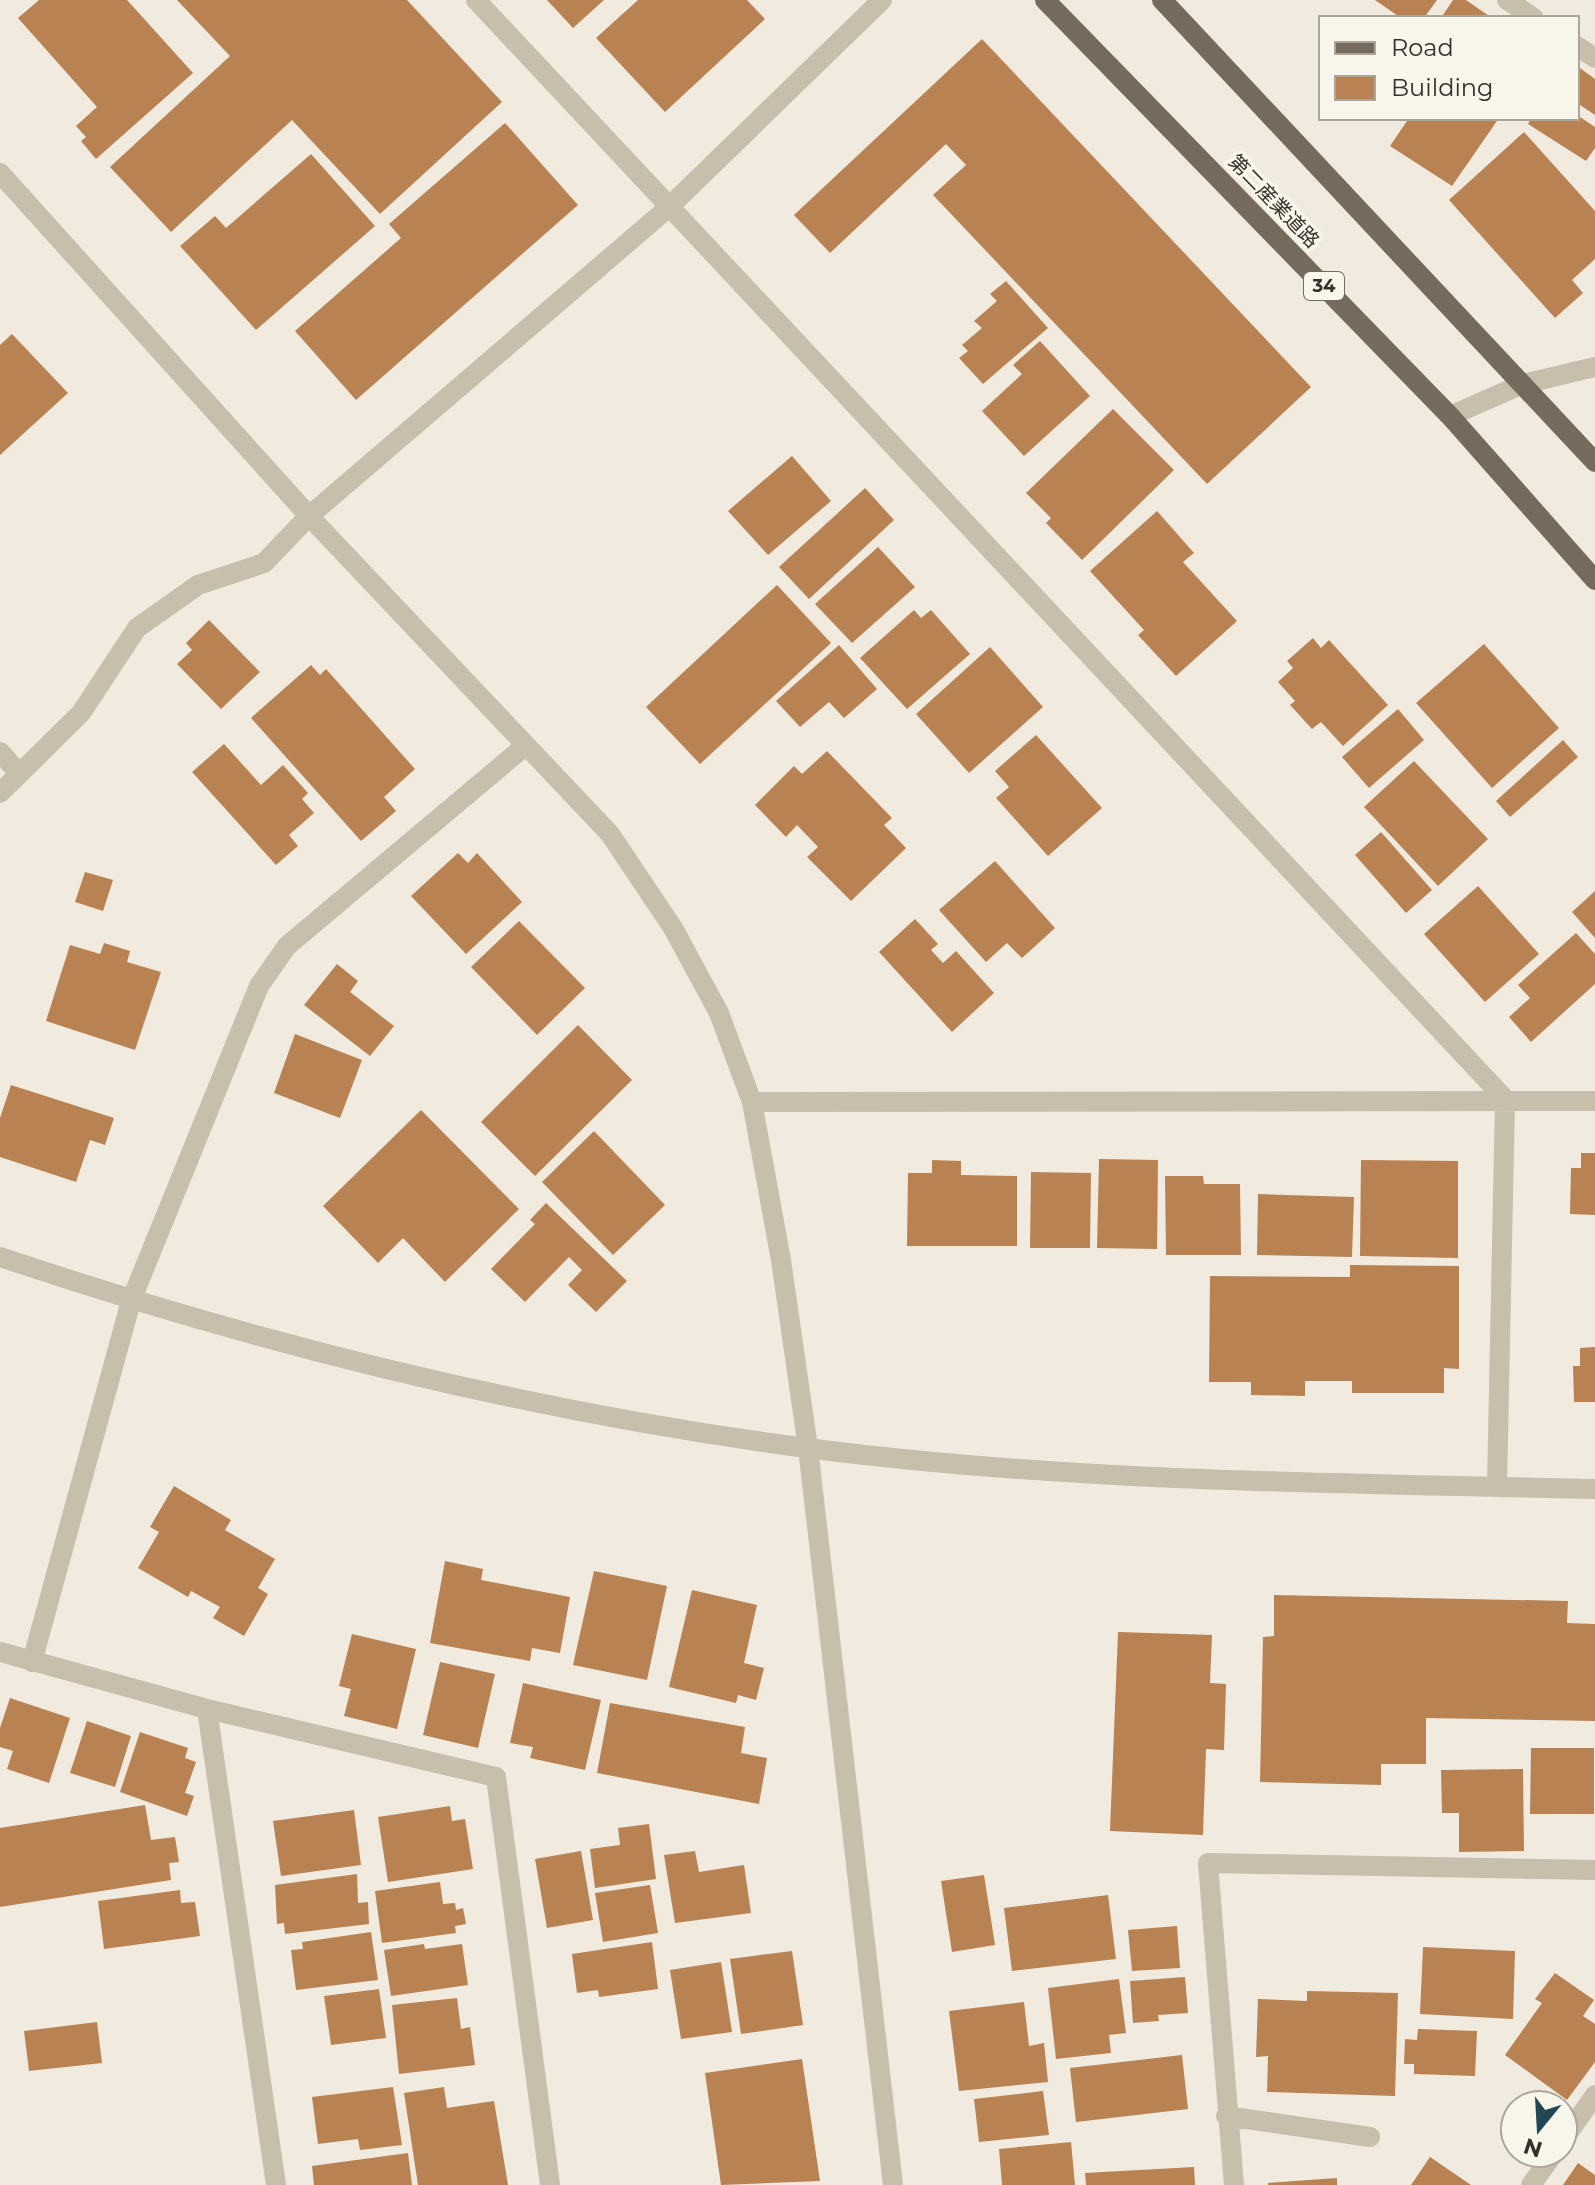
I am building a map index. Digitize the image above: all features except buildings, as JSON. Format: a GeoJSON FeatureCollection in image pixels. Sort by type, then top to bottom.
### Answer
{"type":"FeatureCollection","features":[{"type":"Feature","properties":{"kind":"main road","name":"第二産業道路"},"geometry":{"type":"LineString","coordinates":[[1045,0],[1450,416],[1595,580]]}},
{"type":"Feature","properties":{"kind":"main road"},"geometry":{"type":"LineString","coordinates":[[1162,0],[1595,462]]}},
{"type":"Feature","properties":{"kind":"street"},"geometry":{"type":"LineString","coordinates":[[476,0],[1505,1099],[1497,1487]]}},
{"type":"Feature","properties":{"kind":"street"},"geometry":{"type":"LineString","coordinates":[[0,793],[81,713],[137,628],[198,585],[264,563],[309,516],[668,208],[882,0]]}},
{"type":"Feature","properties":{"kind":"street"},"geometry":{"type":"LineString","coordinates":[[1507,0],[1531,16]]}},
{"type":"Feature","properties":{"kind":"street"},"geometry":{"type":"LineString","coordinates":[[0,173],[309,516],[610,834],[673,928],[719,1013],[752,1102],[781,1260],[808,1448],[893,2185]]}},
{"type":"Feature","properties":{"kind":"street"},"geometry":{"type":"LineString","coordinates":[[1450,416],[1523,384],[1595,367]]}},
{"type":"Feature","properties":{"kind":"street"},"geometry":{"type":"LineString","coordinates":[[32,1662],[131,1301],[259,986],[287,946],[525,746]]}},
{"type":"Feature","properties":{"kind":"street"},"geometry":{"type":"LineString","coordinates":[[0,752],[19,773]]}},
{"type":"Feature","properties":{"kind":"street"},"geometry":{"type":"LineString","coordinates":[[752,1102],[1595,1101]]}},
{"type":"Feature","properties":{"kind":"street"},"geometry":{"type":"LineString","coordinates":[[0,1257],[131,1301],[438,1384],[616,1420],[808,1448],[982,1466],[1176,1477],[1595,1489]]}},
{"type":"Feature","properties":{"kind":"street"},"geometry":{"type":"LineString","coordinates":[[0,1652],[207,1709],[496,1777],[550,2185]]}},
{"type":"Feature","properties":{"kind":"street"},"geometry":{"type":"LineString","coordinates":[[207,1709],[276,2185]]}},
{"type":"Feature","properties":{"kind":"street"},"geometry":{"type":"LineString","coordinates":[[1234,2185],[1226,2116],[1208,1863],[1595,1870]]}},
{"type":"Feature","properties":{"kind":"street"},"geometry":{"type":"LineString","coordinates":[[1579,2118],[1595,2095]]}},
{"type":"Feature","properties":{"kind":"street"},"geometry":{"type":"LineString","coordinates":[[1226,2116],[1370,2137]]}}]}
